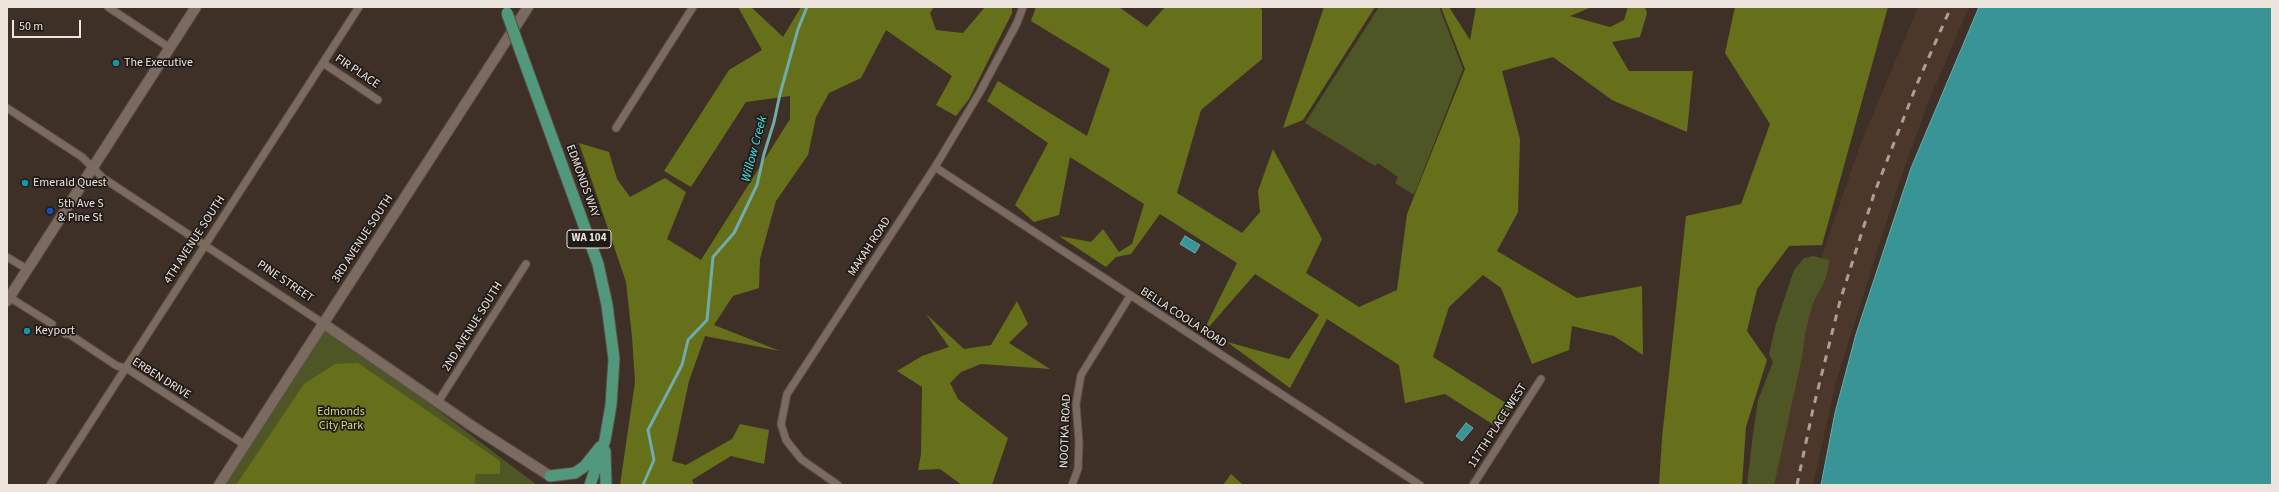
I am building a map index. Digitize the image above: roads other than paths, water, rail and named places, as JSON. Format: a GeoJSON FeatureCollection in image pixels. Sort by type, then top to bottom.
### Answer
{"type":"FeatureCollection","features":[{"type":"Feature","properties":{"kind":"main road","name":"EDMONDS WAY"},"geometry":{"type":"LineString","coordinates":[[506,10],[595,256],[608,305],[614,359],[611,405],[605,440],[590,485]]}},
{"type":"Feature","properties":{"kind":"main road"},"geometry":{"type":"LineString","coordinates":[[553,481],[575,473],[585,466],[605,440]]}},
{"type":"Feature","properties":{"kind":"main road"},"geometry":{"type":"LineString","coordinates":[[605,440],[606,485]]}},
{"type":"Feature","properties":{"kind":"street"},"geometry":{"type":"LineString","coordinates":[[108,7],[170,48]]}},
{"type":"Feature","properties":{"kind":"street"},"geometry":{"type":"LineString","coordinates":[[52,324],[8,299],[196,7]]}},
{"type":"Feature","properties":{"kind":"street","name":"4TH AVENUE SOUTH"},"geometry":{"type":"LineString","coordinates":[[50,485],[359,7]]}},
{"type":"Feature","properties":{"kind":"street","name":"3RD AVENUE SOUTH"},"geometry":{"type":"LineString","coordinates":[[219,485],[528,7]]}},
{"type":"Feature","properties":{"kind":"street"},"geometry":{"type":"LineString","coordinates":[[616,128],[693,7]]}},
{"type":"Feature","properties":{"kind":"street","name":"MAKAH ROAD"},"geometry":{"type":"LineString","coordinates":[[838,485],[801,459],[786,440],[781,424],[787,394],[935,167],[980,92],[1017,23],[1023,7]]}},
{"type":"Feature","properties":{"kind":"street","name":"FIR PLACE"},"geometry":{"type":"LineString","coordinates":[[323,63],[378,100]]}},
{"type":"Feature","properties":{"kind":"street","name":"PINE STREET"},"geometry":{"type":"LineString","coordinates":[[7,108],[82,157],[103,178],[206,244],[553,481]]}},
{"type":"Feature","properties":{"kind":"street","name":"BELLA COOLA ROAD"},"geometry":{"type":"LineString","coordinates":[[935,167],[1420,485]]}},
{"type":"Feature","properties":{"kind":"street"},"geometry":{"type":"LineString","coordinates":[[7,257],[27,269]]}},
{"type":"Feature","properties":{"kind":"street","name":"2ND AVENUE SOUTH"},"geometry":{"type":"LineString","coordinates":[[438,402],[526,264]]}},
{"type":"Feature","properties":{"kind":"street","name":"NOOTKA ROAD"},"geometry":{"type":"LineString","coordinates":[[1072,485],[1078,469],[1079,442],[1076,404],[1081,375],[1130,296]]}},
{"type":"Feature","properties":{"kind":"street","name":"ERBEN DRIVE"},"geometry":{"type":"LineString","coordinates":[[65,334],[69,334],[117,366],[126,368],[245,446]]}},
{"type":"Feature","properties":{"kind":"street","name":"117TH PLACE WEST"},"geometry":{"type":"LineString","coordinates":[[1473,485],[1541,379]]}},
{"type":"Feature","properties":{"kind":"water"},"geometry":{"type":"Polygon","coordinates":[[[1979,7],[2272,7],[2272,485],[1821,485],[1835,413],[1856,334],[1911,168],[1979,7]]]}},
{"type":"Feature","properties":{"kind":"water"},"geometry":{"type":"Polygon","coordinates":[[[1185,236],[1200,245],[1195,253],[1180,244],[1185,236]]]}},
{"type":"Feature","properties":{"kind":"water"},"geometry":{"type":"Polygon","coordinates":[[[1466,423],[1473,428],[1462,441],[1456,436],[1466,423]]]}},
{"type":"Feature","properties":{"kind":"waterway","name":"Willow Creek"},"geometry":{"type":"LineString","coordinates":[[643,485],[654,460],[648,430],[682,365],[688,340],[707,320],[713,257],[734,233],[757,185],[798,29],[807,7]]}},
{"type":"Feature","properties":{"kind":"railway"},"geometry":{"type":"LineString","coordinates":[[1797,485],[1813,409],[1840,301],[1874,194],[1917,84],[1951,7]]}},
{"type":"Feature","properties":{"kind":"place","name":"The Executive"},"geometry":{"type":"Point","coordinates":[116,63]}},
{"type":"Feature","properties":{"kind":"place","name":"Emerald Quest"},"geometry":{"type":"Point","coordinates":[25,183]}},
{"type":"Feature","properties":{"kind":"place","name":"5th Ave S & Pine St"},"geometry":{"type":"Point","coordinates":[50,211]}},
{"type":"Feature","properties":{"kind":"place","name":"Keyport"},"geometry":{"type":"Point","coordinates":[27,331]}},
{"type":"Feature","properties":{"kind":"park label","name":"Edmonds City Park"},"geometry":{"type":"Point","coordinates":[341,419]}}]}
